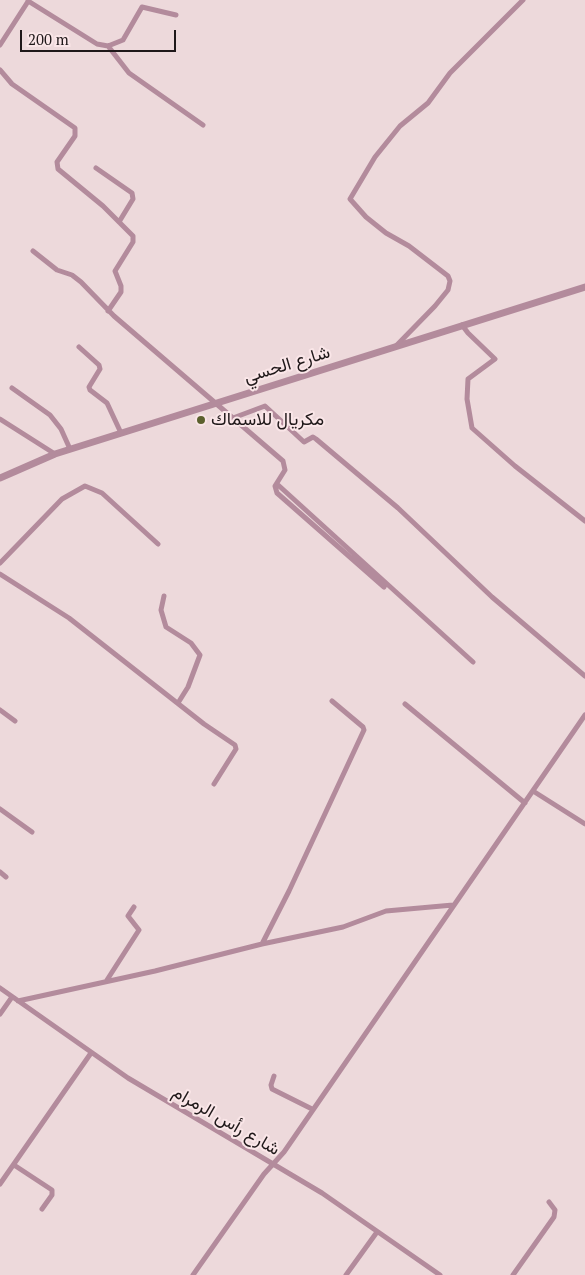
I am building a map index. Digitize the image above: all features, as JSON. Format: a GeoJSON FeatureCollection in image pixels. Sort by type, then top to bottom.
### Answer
{"type":"FeatureCollection","features":[{"type":"Feature","properties":{"kind":"street"},"geometry":{"type":"LineString","coordinates":[[0,45],[28,0],[97,44],[108,46],[123,40],[140,8],[176,15]]}},
{"type":"Feature","properties":{"kind":"street"},"geometry":{"type":"LineString","coordinates":[[394,347],[440,300],[448,290],[450,281],[448,276],[409,246],[386,233],[366,217],[350,198],[375,157],[407,118],[428,103],[454,69],[523,0]]}},
{"type":"Feature","properties":{"kind":"street"},"geometry":{"type":"LineString","coordinates":[[108,46],[129,73],[203,125]]}},
{"type":"Feature","properties":{"kind":"street"},"geometry":{"type":"LineString","coordinates":[[0,70],[12,84],[75,128],[75,136],[57,162],[58,169],[119,222],[134,240],[116,270],[121,290],[108,311]]}},
{"type":"Feature","properties":{"kind":"street"},"geometry":{"type":"LineString","coordinates":[[96,168],[132,193],[133,199],[119,222]]}},
{"type":"Feature","properties":{"kind":"street"},"geometry":{"type":"LineString","coordinates":[[33,251],[57,270],[81,282],[108,311],[283,461],[285,470],[277,484],[275,490],[277,493],[384,587]]}},
{"type":"Feature","properties":{"kind":"street","name":"شارع الحسي"},"geometry":{"type":"LineString","coordinates":[[0,478],[70,449],[585,287]]}},
{"type":"Feature","properties":{"kind":"street"},"geometry":{"type":"LineString","coordinates":[[462,325],[468,334],[495,359],[468,379],[467,399],[472,428],[476,434],[585,521]]}},
{"type":"Feature","properties":{"kind":"street"},"geometry":{"type":"LineString","coordinates":[[79,348],[100,365],[100,369],[89,387],[90,390],[108,403],[121,433]]}},
{"type":"Feature","properties":{"kind":"street"},"geometry":{"type":"LineString","coordinates":[[12,388],[50,415],[61,429],[70,449]]}},
{"type":"Feature","properties":{"kind":"street"},"geometry":{"type":"LineString","coordinates":[[233,418],[265,406],[304,442],[313,438],[316,439],[398,508],[492,597],[585,676]]}},
{"type":"Feature","properties":{"kind":"street"},"geometry":{"type":"LineString","coordinates":[[0,419],[55,454]]}},
{"type":"Feature","properties":{"kind":"street"},"geometry":{"type":"LineString","coordinates":[[277,484],[473,662]]}},
{"type":"Feature","properties":{"kind":"street"},"geometry":{"type":"LineString","coordinates":[[0,563],[57,504],[85,486],[102,493],[158,544]]}},
{"type":"Feature","properties":{"kind":"street"},"geometry":{"type":"LineString","coordinates":[[0,574],[68,618],[236,747],[214,784]]}},
{"type":"Feature","properties":{"kind":"street"},"geometry":{"type":"LineString","coordinates":[[164,596],[161,610],[166,627],[191,643],[200,656],[188,687],[178,703]]}},
{"type":"Feature","properties":{"kind":"street"},"geometry":{"type":"LineString","coordinates":[[262,944],[289,891],[364,730],[363,727],[332,701]]}},
{"type":"Feature","properties":{"kind":"street"},"geometry":{"type":"LineString","coordinates":[[405,704],[525,803]]}},
{"type":"Feature","properties":{"kind":"street"},"geometry":{"type":"LineString","coordinates":[[0,710],[15,721]]}},
{"type":"Feature","properties":{"kind":"street"},"geometry":{"type":"LineString","coordinates":[[193,1275],[252,1190],[312,1109],[585,715]]}},
{"type":"Feature","properties":{"kind":"street"},"geometry":{"type":"LineString","coordinates":[[533,791],[585,824]]}},
{"type":"Feature","properties":{"kind":"street"},"geometry":{"type":"LineString","coordinates":[[0,809],[32,832]]}},
{"type":"Feature","properties":{"kind":"street"},"geometry":{"type":"LineString","coordinates":[[0,872],[6,876]]}},
{"type":"Feature","properties":{"kind":"street"},"geometry":{"type":"LineString","coordinates":[[18,1001],[343,927],[386,911],[453,905]]}},
{"type":"Feature","properties":{"kind":"street"},"geometry":{"type":"LineString","coordinates":[[106,980],[139,930],[128,916],[134,907]]}},
{"type":"Feature","properties":{"kind":"street","name":"شارع رأس الرمرام"},"geometry":{"type":"LineString","coordinates":[[0,988],[91,1053],[170,1104],[322,1193],[440,1275]]}},
{"type":"Feature","properties":{"kind":"street"},"geometry":{"type":"LineString","coordinates":[[0,1014],[12,997]]}},
{"type":"Feature","properties":{"kind":"street"},"geometry":{"type":"LineString","coordinates":[[0,1184],[91,1053]]}},
{"type":"Feature","properties":{"kind":"street"},"geometry":{"type":"LineString","coordinates":[[274,1076],[270,1085],[272,1089],[312,1109]]}},
{"type":"Feature","properties":{"kind":"street"},"geometry":{"type":"LineString","coordinates":[[14,1165],[52,1190],[52,1195],[42,1209]]}},
{"type":"Feature","properties":{"kind":"street"},"geometry":{"type":"LineString","coordinates":[[514,1275],[554,1217],[555,1210],[549,1202]]}},
{"type":"Feature","properties":{"kind":"street"},"geometry":{"type":"LineString","coordinates":[[346,1275],[377,1232]]}},
{"type":"Feature","properties":{"kind":"place","name":"مكريال للاسماك"},"geometry":{"type":"Point","coordinates":[201,420]}}]}
